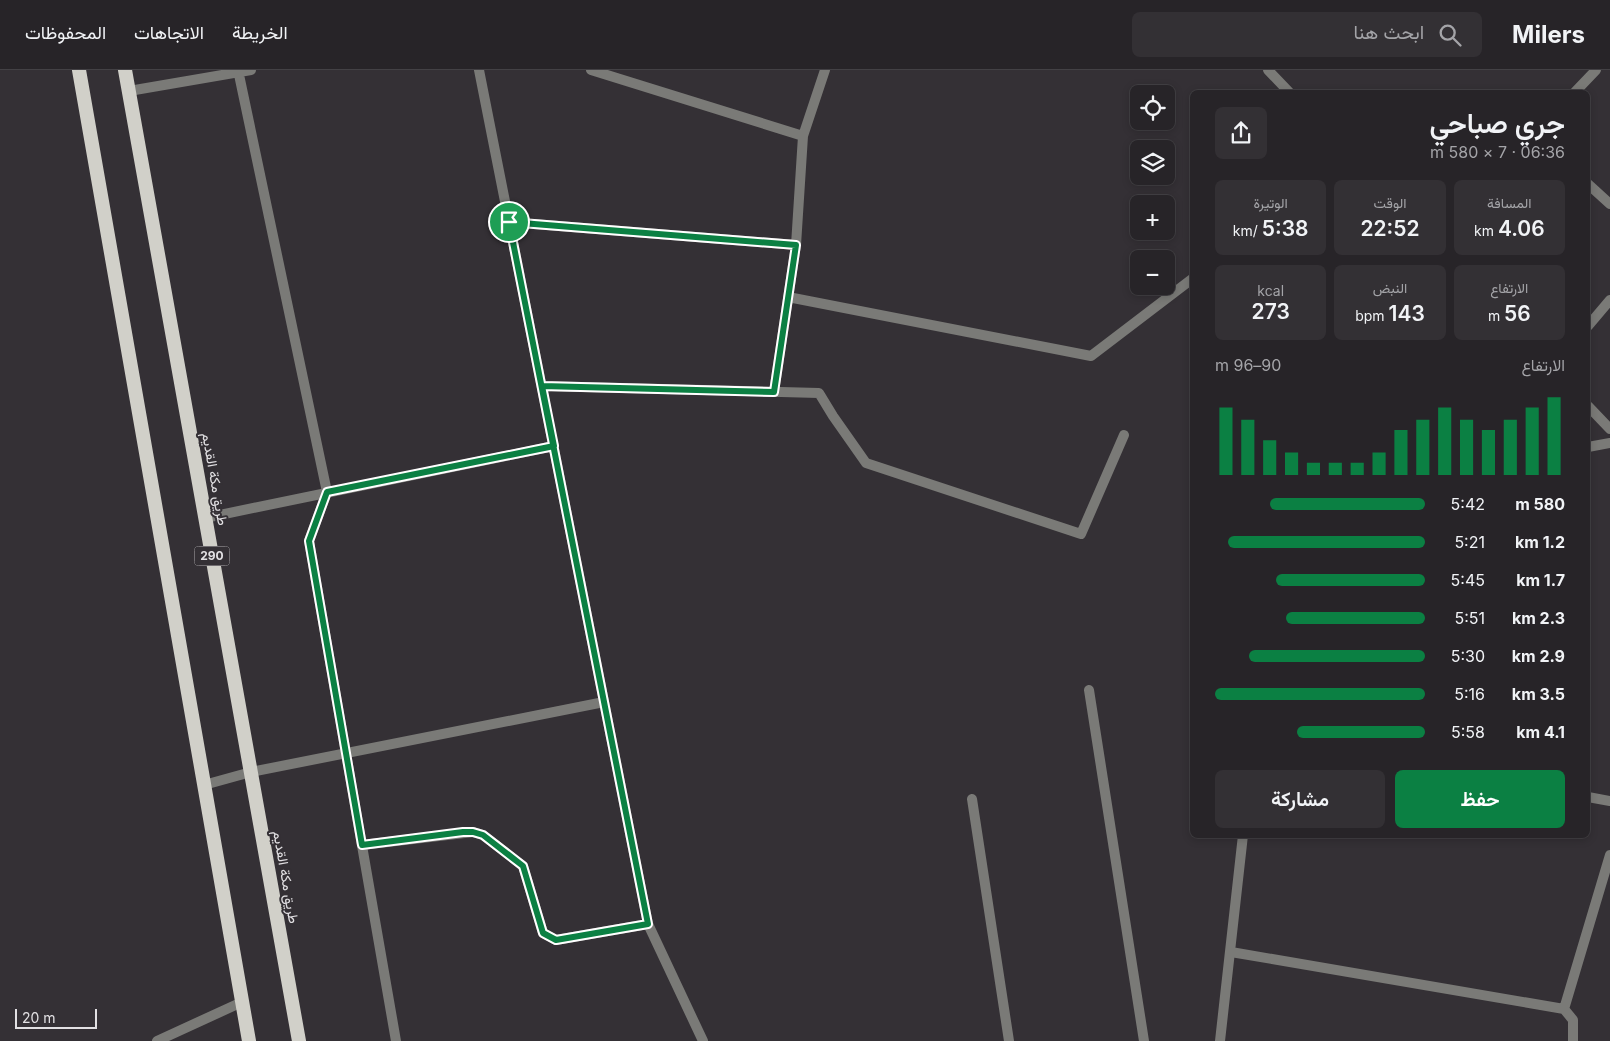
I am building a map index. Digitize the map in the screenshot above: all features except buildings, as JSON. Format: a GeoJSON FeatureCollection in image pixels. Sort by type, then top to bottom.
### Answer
{"type":"FeatureCollection","features":[{"type":"Feature","properties":{"kind":"highway"},"geometry":{"type":"LineString","coordinates":[[79,70],[249,1041]]}},
{"type":"Feature","properties":{"kind":"highway","name":"طريق مكة القديم"},"geometry":{"type":"LineString","coordinates":[[125,70],[299,1041]]}},
{"type":"Feature","properties":{"kind":"street"},"geometry":{"type":"LineString","coordinates":[[129,91],[251,70]]}},
{"type":"Feature","properties":{"kind":"street"},"geometry":{"type":"LineString","coordinates":[[479,70],[648,924],[703,1041]]}},
{"type":"Feature","properties":{"kind":"street"},"geometry":{"type":"LineString","coordinates":[[591,70],[803,136]]}},
{"type":"Feature","properties":{"kind":"street"},"geometry":{"type":"LineString","coordinates":[[774,392],[796,245],[803,136],[825,70]]}},
{"type":"Feature","properties":{"kind":"street"},"geometry":{"type":"LineString","coordinates":[[1268,70],[1287,90]]}},
{"type":"Feature","properties":{"kind":"street"},"geometry":{"type":"LineString","coordinates":[[1577,90],[1596,70]]}},
{"type":"Feature","properties":{"kind":"street"},"geometry":{"type":"LineString","coordinates":[[239,71],[327,492],[309,541],[396,1041]]}},
{"type":"Feature","properties":{"kind":"street"},"geometry":{"type":"LineString","coordinates":[[1590,186],[1610,204]]}},
{"type":"Feature","properties":{"kind":"street"},"geometry":{"type":"LineString","coordinates":[[509,222],[796,245]]}},
{"type":"Feature","properties":{"kind":"street"},"geometry":{"type":"LineString","coordinates":[[788,297],[1091,356],[1190,281]]}},
{"type":"Feature","properties":{"kind":"street"},"geometry":{"type":"LineString","coordinates":[[1590,324],[1610,300]]}},
{"type":"Feature","properties":{"kind":"street"},"geometry":{"type":"LineString","coordinates":[[542,386],[819,393],[866,463],[1081,534],[1124,435]]}},
{"type":"Feature","properties":{"kind":"street"},"geometry":{"type":"LineString","coordinates":[[1590,408],[1610,429]]}},
{"type":"Feature","properties":{"kind":"street"},"geometry":{"type":"LineString","coordinates":[[1590,447],[1610,443]]}},
{"type":"Feature","properties":{"kind":"street"},"geometry":{"type":"LineString","coordinates":[[205,518],[554,446]]}},
{"type":"Feature","properties":{"kind":"street"},"geometry":{"type":"LineString","coordinates":[[1088,690],[1144,1041]]}},
{"type":"Feature","properties":{"kind":"street"},"geometry":{"type":"LineString","coordinates":[[204,785],[251,772],[604,702]]}},
{"type":"Feature","properties":{"kind":"street"},"geometry":{"type":"LineString","coordinates":[[1590,796],[1610,801]]}},
{"type":"Feature","properties":{"kind":"street"},"geometry":{"type":"LineString","coordinates":[[972,799],[1009,1041]]}},
{"type":"Feature","properties":{"kind":"street"},"geometry":{"type":"LineString","coordinates":[[362,845],[473,832],[483,835],[523,866],[543,933],[549,938],[556,940],[648,924]]}},
{"type":"Feature","properties":{"kind":"street"},"geometry":{"type":"LineString","coordinates":[[1220,1041],[1232,952],[1243,838]]}},
{"type":"Feature","properties":{"kind":"street"},"geometry":{"type":"LineString","coordinates":[[1564,1008],[1610,855]]}},
{"type":"Feature","properties":{"kind":"street"},"geometry":{"type":"LineString","coordinates":[[1232,952],[1564,1008],[1573,1020],[1573,1041]]}},
{"type":"Feature","properties":{"kind":"street"},"geometry":{"type":"LineString","coordinates":[[157,1041],[242,1002]]}},
{"type":"Feature","properties":{"kind":"route"},"geometry":{"type":"LineString","coordinates":[[509,222],[542,386],[566,510],[648,924],[556,940],[549,938],[543,933],[527,874],[523,866],[483,835],[463,832],[362,845],[309,541],[327,492],[554,446],[542,386],[774,392],[796,245],[509,222]]}}]}
